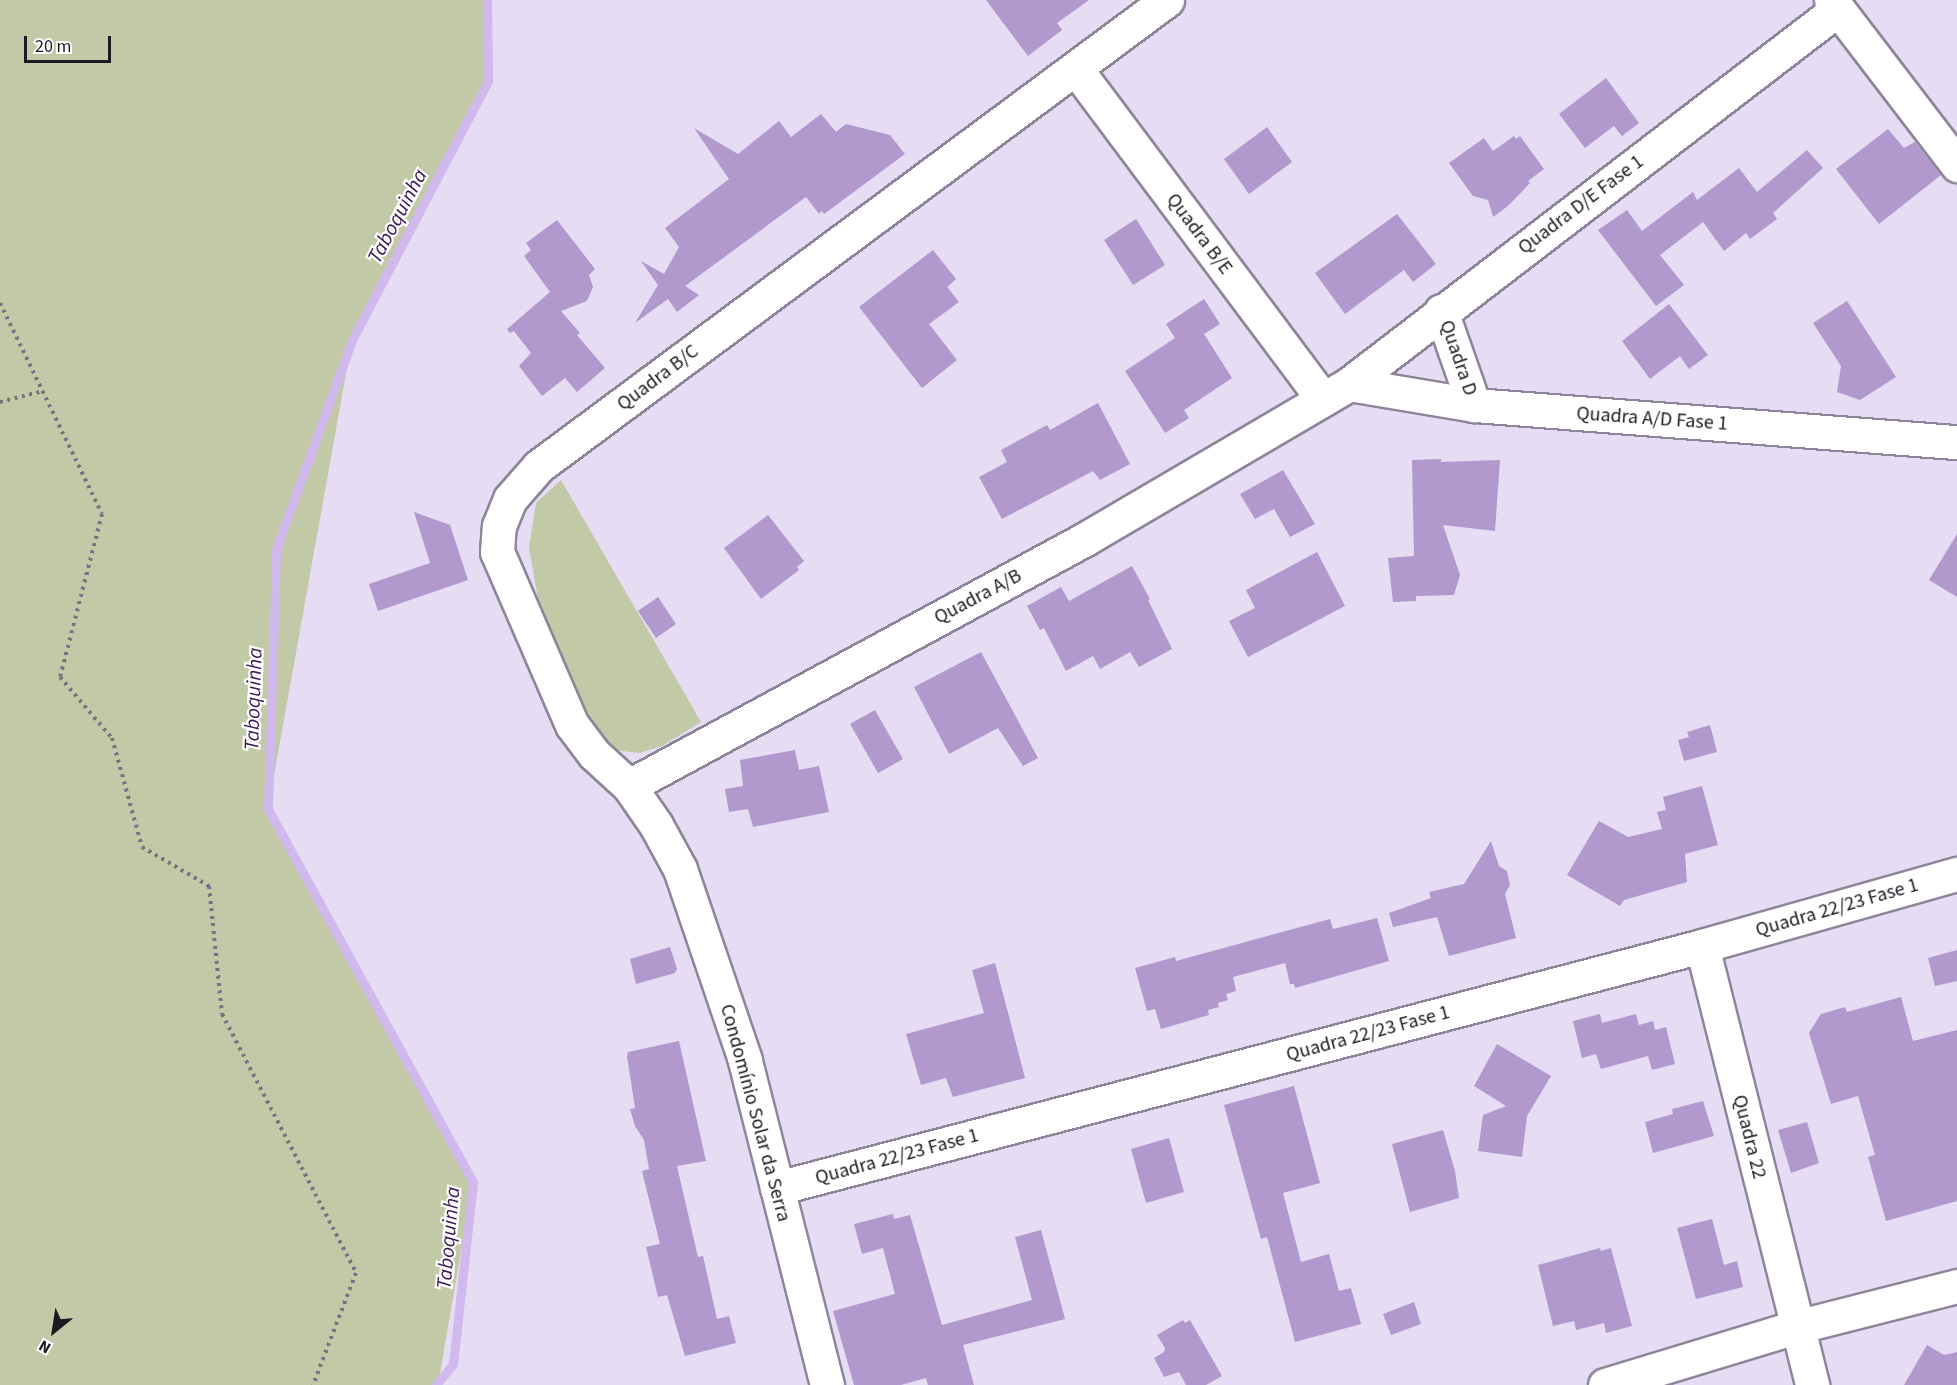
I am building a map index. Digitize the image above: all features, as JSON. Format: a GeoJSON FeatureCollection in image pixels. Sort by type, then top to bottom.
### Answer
{"type":"FeatureCollection","features":[{"type":"Feature","properties":{"kind":"street","name":"Quadra B/C"},"geometry":{"type":"LineString","coordinates":[[629,786],[594,754],[572,725],[497,552],[500,526],[510,499],[539,466],[1167,0]]}},
{"type":"Feature","properties":{"kind":"street"},"geometry":{"type":"LineString","coordinates":[[1835,5],[1957,165]]}},
{"type":"Feature","properties":{"kind":"street","name":"Quadra D/E Fase 1"},"geometry":{"type":"LineString","coordinates":[[1336,391],[1835,5]]}},
{"type":"Feature","properties":{"kind":"street","name":"Quadra B/E"},"geometry":{"type":"LineString","coordinates":[[1076,69],[1336,391]]}},
{"type":"Feature","properties":{"kind":"street","name":"Quadra D"},"geometry":{"type":"LineString","coordinates":[[1441,311],[1474,405]]}},
{"type":"Feature","properties":{"kind":"street","name":"Quadra A/D Fase 1"},"geometry":{"type":"LineString","coordinates":[[1336,391],[1474,405],[1957,442]]}},
{"type":"Feature","properties":{"kind":"street","name":"Quadra A/B"},"geometry":{"type":"LineString","coordinates":[[629,786],[1087,538],[1336,391]]}},
{"type":"Feature","properties":{"kind":"street","name":"Condomínio Solar da Serra"},"geometry":{"type":"LineString","coordinates":[[629,786],[657,825],[680,870],[745,1060],[827,1385]]}},
{"type":"Feature","properties":{"kind":"street","name":"Quadra 22/23 Fase 1"},"geometry":{"type":"LineString","coordinates":[[777,1188],[1702,946],[1957,874]]}},
{"type":"Feature","properties":{"kind":"street","name":"Quadra 22"},"geometry":{"type":"LineString","coordinates":[[1702,946],[1812,1385]]}},
{"type":"Feature","properties":{"kind":"street"},"geometry":{"type":"LineString","coordinates":[[1605,1385],[1796,1328],[1957,1286]]}},
{"type":"Feature","properties":{"kind":"path"},"geometry":{"type":"LineString","coordinates":[[0,303],[102,514],[60,677],[112,738],[142,847],[209,886],[222,1014],[356,1273],[313,1385]]}},
{"type":"Feature","properties":{"kind":"path"},"geometry":{"type":"LineString","coordinates":[[0,402],[43,391]]}},
{"type":"Feature","properties":{"kind":"green space"},"geometry":{"type":"Polygon","coordinates":[[[0,0],[487,0],[488,81],[352,340],[268,809],[473,1182],[438,1385],[0,1385],[0,0]]]}},
{"type":"Feature","properties":{"kind":"green space"},"geometry":{"type":"Polygon","coordinates":[[[561,480],[701,722],[662,746],[639,753],[614,750],[590,718],[558,656],[539,604],[529,548],[536,503],[561,480]]]}},
{"type":"Feature","properties":{"kind":"building"},"geometry":{"type":"Polygon","coordinates":[[[986,0],[1089,0],[1057,23],[1062,30],[1028,56],[986,0]]]}},
{"type":"Feature","properties":{"kind":"building"},"geometry":{"type":"Polygon","coordinates":[[[1606,78],[1639,123],[1622,136],[1614,126],[1585,148],[1559,114],[1606,78]]]}},
{"type":"Feature","properties":{"kind":"building"},"geometry":{"type":"Polygon","coordinates":[[[821,114],[836,132],[846,124],[890,135],[905,154],[824,214],[822,211],[819,214],[806,197],[685,286],[699,295],[677,312],[668,299],[635,323],[658,285],[641,261],[664,274],[679,247],[665,228],[729,179],[694,128],[738,154],[779,121],[791,137],[821,114]]]}},
{"type":"Feature","properties":{"kind":"building"},"geometry":{"type":"Polygon","coordinates":[[[1267,127],[1292,162],[1249,194],[1224,159],[1267,127]]]}},
{"type":"Feature","properties":{"kind":"building"},"geometry":{"type":"Polygon","coordinates":[[[1888,129],[1904,148],[1915,142],[1941,175],[1879,224],[1836,169],[1888,129]]]}},
{"type":"Feature","properties":{"kind":"building"},"geometry":{"type":"Polygon","coordinates":[[[1514,136],[1516,139],[1520,136],[1544,169],[1528,181],[1530,183],[1508,206],[1493,217],[1488,200],[1473,196],[1449,163],[1484,138],[1493,151],[1514,136]]]}},
{"type":"Feature","properties":{"kind":"building"},"geometry":{"type":"Polygon","coordinates":[[[1807,150],[1823,168],[1773,213],[1777,219],[1750,239],[1746,233],[1724,251],[1703,222],[1660,255],[1684,285],[1656,306],[1598,230],[1627,210],[1642,231],[1693,192],[1697,200],[1739,168],[1757,192],[1807,150]]]}},
{"type":"Feature","properties":{"kind":"building"},"geometry":{"type":"Polygon","coordinates":[[[1397,214],[1436,264],[1413,282],[1404,270],[1345,314],[1315,273],[1397,214]]]}},
{"type":"Feature","properties":{"kind":"building"},"geometry":{"type":"Polygon","coordinates":[[[1136,219],[1165,265],[1133,285],[1104,240],[1136,219]]]}},
{"type":"Feature","properties":{"kind":"building"},"geometry":{"type":"Polygon","coordinates":[[[557,220],[595,269],[589,275],[593,287],[587,301],[561,311],[580,333],[577,335],[605,368],[577,392],[565,378],[542,396],[519,366],[531,353],[514,331],[510,333],[507,329],[550,292],[524,256],[531,250],[526,243],[557,220]]]}},
{"type":"Feature","properties":{"kind":"building"},"geometry":{"type":"Polygon","coordinates":[[[933,250],[956,279],[947,287],[959,302],[929,324],[957,360],[922,388],[859,307],[933,250]]]}},
{"type":"Feature","properties":{"kind":"building"},"geometry":{"type":"Polygon","coordinates":[[[1204,299],[1220,324],[1204,334],[1232,378],[1184,410],[1189,418],[1165,433],[1125,371],[1175,338],[1166,324],[1204,299]]]}},
{"type":"Feature","properties":{"kind":"building"},"geometry":{"type":"Polygon","coordinates":[[[1847,301],[1896,377],[1860,400],[1837,392],[1841,366],[1813,323],[1847,301]]]}},
{"type":"Feature","properties":{"kind":"building"},"geometry":{"type":"Polygon","coordinates":[[[1669,304],[1708,355],[1689,369],[1680,356],[1650,379],[1622,341],[1669,304]]]}},
{"type":"Feature","properties":{"kind":"building"},"geometry":{"type":"Polygon","coordinates":[[[1098,403],[1130,464],[1100,480],[1093,471],[1002,519],[979,477],[1007,462],[1001,450],[1047,425],[1050,430],[1098,403]]]}},
{"type":"Feature","properties":{"kind":"building"},"geometry":{"type":"Polygon","coordinates":[[[1441,459],[1441,462],[1500,460],[1495,531],[1443,525],[1460,575],[1454,595],[1416,596],[1416,601],[1393,602],[1388,558],[1414,556],[1412,460],[1441,459]]]}},
{"type":"Feature","properties":{"kind":"building"},"geometry":{"type":"Polygon","coordinates":[[[1283,470],[1315,524],[1290,537],[1274,509],[1255,519],[1240,494],[1283,470]]]}},
{"type":"Feature","properties":{"kind":"building"},"geometry":{"type":"Polygon","coordinates":[[[414,512],[450,525],[468,580],[378,611],[369,584],[430,563],[414,512]]]}},
{"type":"Feature","properties":{"kind":"building"},"geometry":{"type":"Polygon","coordinates":[[[768,515],[804,561],[797,567],[799,570],[761,599],[724,548],[768,515]]]}},
{"type":"Feature","properties":{"kind":"building"},"geometry":{"type":"Polygon","coordinates":[[[1957,534],[1957,597],[1929,580],[1957,534]]]}},
{"type":"Feature","properties":{"kind":"building"},"geometry":{"type":"Polygon","coordinates":[[[1317,552],[1345,606],[1248,657],[1229,621],[1255,608],[1246,590],[1317,552]]]}},
{"type":"Feature","properties":{"kind":"building"},"geometry":{"type":"Polygon","coordinates":[[[1132,566],[1150,599],[1148,600],[1172,649],[1139,667],[1130,652],[1100,669],[1093,656],[1066,671],[1044,628],[1040,630],[1027,606],[1061,587],[1069,601],[1132,566]]]}},
{"type":"Feature","properties":{"kind":"building"},"geometry":{"type":"Polygon","coordinates":[[[658,597],[676,624],[656,638],[638,611],[658,597]]]}},
{"type":"Feature","properties":{"kind":"building"},"geometry":{"type":"Polygon","coordinates":[[[981,652],[1038,758],[1023,766],[998,728],[949,754],[914,687],[981,652]]]}},
{"type":"Feature","properties":{"kind":"building"},"geometry":{"type":"Polygon","coordinates":[[[875,710],[903,759],[878,773],[850,724],[875,710]]]}},
{"type":"Feature","properties":{"kind":"building"},"geometry":{"type":"Polygon","coordinates":[[[1710,725],[1717,752],[1684,761],[1678,740],[1689,737],[1687,732],[1710,725]]]}},
{"type":"Feature","properties":{"kind":"building"},"geometry":{"type":"Polygon","coordinates":[[[795,750],[799,770],[819,766],[829,812],[753,827],[748,809],[729,812],[725,789],[743,786],[740,760],[795,750]]]}},
{"type":"Feature","properties":{"kind":"building"},"geometry":{"type":"Polygon","coordinates":[[[1702,786],[1718,845],[1685,854],[1687,882],[1624,900],[1620,906],[1567,875],[1599,821],[1628,837],[1662,829],[1657,812],[1666,810],[1663,797],[1702,786]]]}},
{"type":"Feature","properties":{"kind":"building"},"geometry":{"type":"Polygon","coordinates":[[[1491,841],[1499,866],[1507,871],[1510,885],[1505,894],[1516,938],[1449,956],[1437,917],[1393,927],[1389,913],[1431,898],[1429,892],[1464,884],[1491,841]]]}},
{"type":"Feature","properties":{"kind":"building"},"geometry":{"type":"Polygon","coordinates":[[[1377,918],[1389,961],[1295,988],[1294,984],[1290,984],[1285,963],[1233,977],[1236,991],[1226,994],[1228,1000],[1218,1003],[1219,1007],[1208,1010],[1209,1015],[1161,1029],[1155,1009],[1147,1011],[1135,968],[1175,957],[1176,961],[1330,919],[1333,929],[1377,918]]]}},
{"type":"Feature","properties":{"kind":"building"},"geometry":{"type":"Polygon","coordinates":[[[670,947],[677,969],[675,973],[636,984],[630,959],[670,947]]]}},
{"type":"Feature","properties":{"kind":"building"},"geometry":{"type":"Polygon","coordinates":[[[1957,950],[1957,981],[1935,986],[1928,958],[1957,950]]]}},
{"type":"Feature","properties":{"kind":"building"},"geometry":{"type":"Polygon","coordinates":[[[995,963],[1025,1078],[953,1097],[946,1078],[921,1085],[906,1034],[984,1013],[972,970],[995,963]]]}},
{"type":"Feature","properties":{"kind":"building"},"geometry":{"type":"Polygon","coordinates":[[[1901,997],[1913,1041],[1957,1030],[1957,1201],[1886,1221],[1868,1157],[1875,1155],[1858,1096],[1831,1104],[1809,1033],[1821,1014],[1845,1007],[1847,1012],[1901,997]]]}},
{"type":"Feature","properties":{"kind":"building"},"geometry":{"type":"Polygon","coordinates":[[[1600,1014],[1602,1023],[1636,1014],[1639,1025],[1653,1021],[1655,1030],[1666,1027],[1675,1064],[1652,1070],[1648,1056],[1601,1069],[1596,1054],[1582,1058],[1573,1021],[1600,1014]]]}},
{"type":"Feature","properties":{"kind":"building"},"geometry":{"type":"Polygon","coordinates":[[[679,1041],[706,1161],[677,1166],[698,1257],[703,1256],[717,1319],[729,1316],[736,1343],[685,1356],[667,1295],[658,1297],[646,1247],[660,1244],[642,1171],[649,1169],[644,1140],[635,1126],[630,1109],[635,1108],[627,1056],[628,1052],[679,1041]]]}},
{"type":"Feature","properties":{"kind":"building"},"geometry":{"type":"Polygon","coordinates":[[[1497,1044],[1551,1076],[1527,1116],[1522,1157],[1478,1151],[1483,1115],[1506,1106],[1474,1086],[1497,1044]]]}},
{"type":"Feature","properties":{"kind":"building"},"geometry":{"type":"Polygon","coordinates":[[[1294,1086],[1320,1183],[1283,1193],[1301,1262],[1329,1254],[1339,1291],[1351,1288],[1361,1324],[1295,1342],[1267,1237],[1261,1239],[1224,1105],[1294,1086]]]}},
{"type":"Feature","properties":{"kind":"building"},"geometry":{"type":"Polygon","coordinates":[[[1703,1101],[1714,1136],[1653,1153],[1645,1122],[1673,1114],[1672,1109],[1703,1101]]]}},
{"type":"Feature","properties":{"kind":"building"},"geometry":{"type":"Polygon","coordinates":[[[1807,1122],[1819,1163],[1791,1173],[1778,1130],[1807,1122]]]}},
{"type":"Feature","properties":{"kind":"building"},"geometry":{"type":"Polygon","coordinates":[[[1443,1130],[1455,1171],[1459,1198],[1410,1212],[1392,1144],[1443,1130]]]}},
{"type":"Feature","properties":{"kind":"building"},"geometry":{"type":"Polygon","coordinates":[[[1169,1138],[1184,1192],[1146,1203],[1131,1149],[1169,1138]]]}},
{"type":"Feature","properties":{"kind":"building"},"geometry":{"type":"Polygon","coordinates":[[[893,1214],[894,1219],[910,1215],[942,1325],[1032,1300],[1015,1237],[1041,1230],[1065,1319],[963,1345],[974,1385],[928,1385],[926,1378],[901,1385],[854,1385],[833,1311],[895,1294],[883,1248],[862,1254],[854,1224],[893,1214]]]}},
{"type":"Feature","properties":{"kind":"building"},"geometry":{"type":"Polygon","coordinates":[[[1712,1219],[1724,1265],[1737,1261],[1743,1287],[1696,1299],[1677,1228],[1712,1219]]]}},
{"type":"Feature","properties":{"kind":"building"},"geometry":{"type":"Polygon","coordinates":[[[1600,1248],[1601,1251],[1611,1248],[1632,1326],[1606,1333],[1604,1323],[1576,1330],[1574,1321],[1553,1326],[1538,1265],[1600,1248]]]}},
{"type":"Feature","properties":{"kind":"building"},"geometry":{"type":"Polygon","coordinates":[[[1414,1302],[1421,1324],[1391,1335],[1383,1314],[1414,1302]]]}},
{"type":"Feature","properties":{"kind":"building"},"geometry":{"type":"Polygon","coordinates":[[[1183,1320],[1185,1323],[1190,1320],[1222,1376],[1206,1385],[1186,1385],[1179,1372],[1164,1377],[1154,1358],[1164,1352],[1165,1348],[1157,1335],[1183,1320]]]}},
{"type":"Feature","properties":{"kind":"building"},"geometry":{"type":"Polygon","coordinates":[[[1927,1345],[1944,1355],[1957,1352],[1957,1385],[1904,1385],[1927,1345]]]}},
{"type":"Feature","properties":{"kind":"waterway","name":"Taboquinha"},"geometry":{"type":"LineString","coordinates":[[436,1385],[453,1364],[473,1182],[268,809],[276,549],[352,340],[488,81],[487,0]]}}]}
